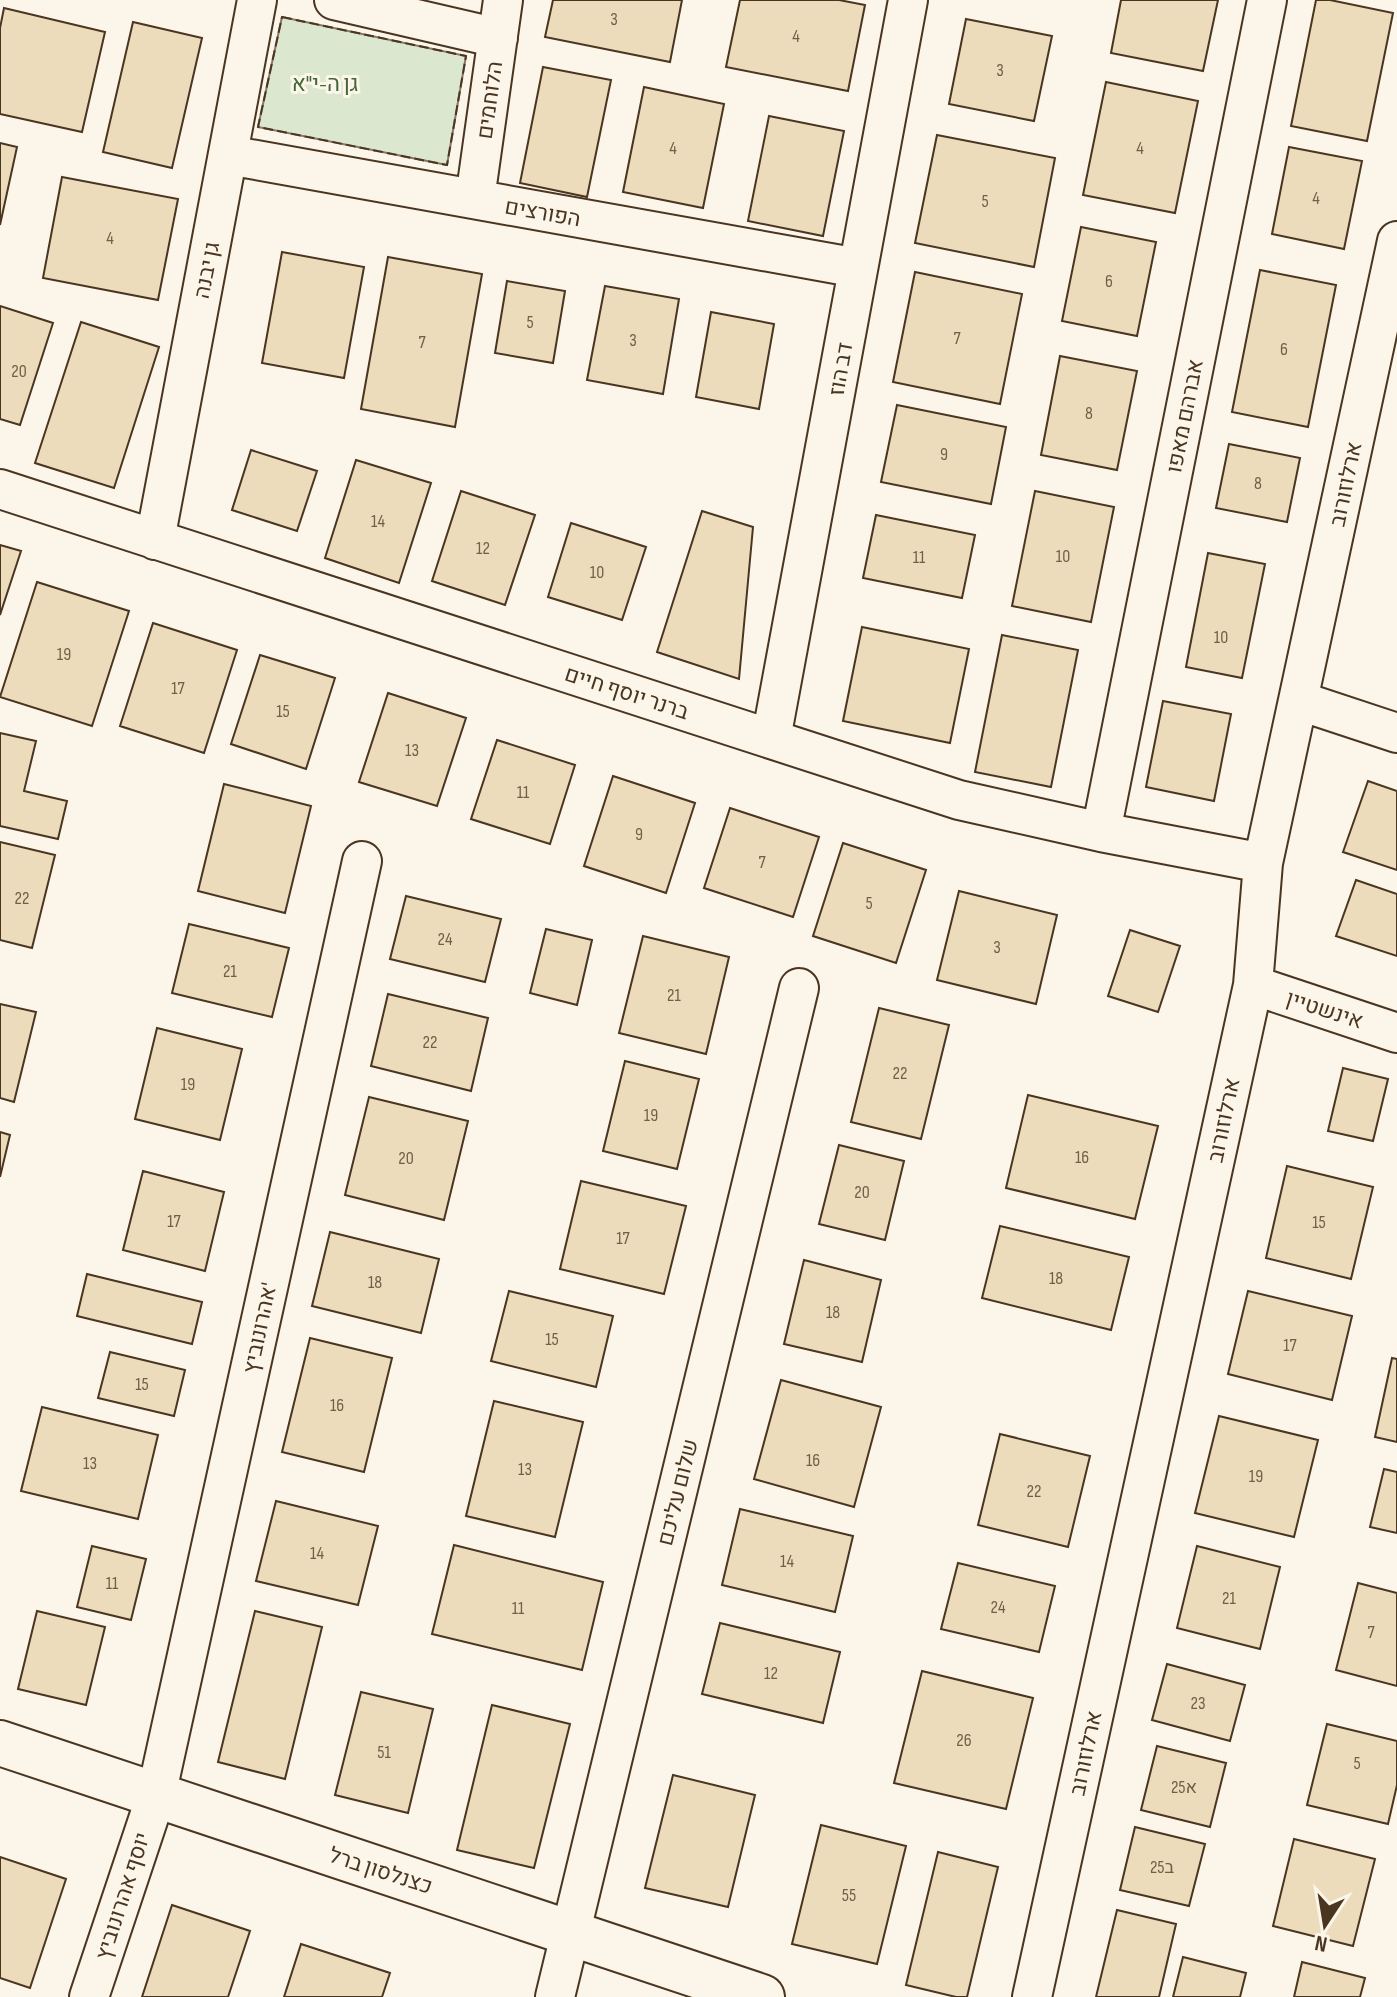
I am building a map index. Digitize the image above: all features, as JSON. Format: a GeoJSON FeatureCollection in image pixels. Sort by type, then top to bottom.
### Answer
{"type":"FeatureCollection","features":[{"type":"Feature","properties":{"kind":"street","name":"גן יבנה"},"geometry":{"type":"LineString","coordinates":[[155,540],[257,0]]}},
{"type":"Feature","properties":{"kind":"street"},"geometry":{"type":"LineString","coordinates":[[334,0],[498,38]]}},
{"type":"Feature","properties":{"kind":"street","name":"הלוחמים"},"geometry":{"type":"LineString","coordinates":[[475,199],[503,0]]}},
{"type":"Feature","properties":{"kind":"street","name":"דב הוז"},"geometry":{"type":"LineString","coordinates":[[771,739],[908,0]]}},
{"type":"Feature","properties":{"kind":"street","name":"אברהם מאפו"},"geometry":{"type":"LineString","coordinates":[[1101,832],[1267,0]]}},
{"type":"Feature","properties":{"kind":"street","name":"הפורצים"},"geometry":{"type":"LineString","coordinates":[[228,155],[858,268]]}},
{"type":"Feature","properties":{"kind":"street","name":"ארלוזורוב"},"geometry":{"type":"LineString","coordinates":[[1032,1997],[1253,985],[1263,863],[1384,363],[1397,241]]}},
{"type":"Feature","properties":{"kind":"street","name":"ברנר יוסף חיים"},"geometry":{"type":"LineString","coordinates":[[0,489],[959,800],[1101,832],[1263,863]]}},
{"type":"Feature","properties":{"kind":"street"},"geometry":{"type":"LineString","coordinates":[[1300,701],[1397,733]]}},
{"type":"Feature","properties":{"kind":"street","name":"אהרונוביץ'"},"geometry":{"type":"LineString","coordinates":[[156,1796],[362,861]]}},
{"type":"Feature","properties":{"kind":"street","name":"אינשטיין"},"geometry":{"type":"LineString","coordinates":[[1253,985],[1397,1033]]}},
{"type":"Feature","properties":{"kind":"street","name":"שלום עליכם"},"geometry":{"type":"LineString","coordinates":[[555,1997],[799,988]]}},
{"type":"Feature","properties":{"kind":"street","name":"כצנלסון ברל"},"geometry":{"type":"LineString","coordinates":[[0,1743],[762,1997]]}},
{"type":"Feature","properties":{"kind":"street","name":"יוסף אהרונוביץ"},"geometry":{"type":"LineString","coordinates":[[89,1997],[156,1796]]}},
{"type":"Feature","properties":{"kind":"green space","name":"גן ה-י\"א"},"geometry":{"type":"Polygon","coordinates":[[[282,17],[466,56],[447,165],[258,127],[282,17]]]}},
{"type":"Feature","properties":{"kind":"building"},"geometry":{"type":"Polygon","coordinates":[[[553,0],[682,0],[670,62],[545,37],[553,0]]]}},
{"type":"Feature","properties":{"kind":"building"},"geometry":{"type":"Polygon","coordinates":[[[740,0],[839,0],[865,5],[848,91],[726,67],[740,0]]]}},
{"type":"Feature","properties":{"kind":"building"},"geometry":{"type":"Polygon","coordinates":[[[1121,0],[1218,0],[1203,71],[1111,53],[1121,0]]]}},
{"type":"Feature","properties":{"kind":"building"},"geometry":{"type":"Polygon","coordinates":[[[1316,0],[1393,13],[1367,141],[1291,126],[1316,0]]]}},
{"type":"Feature","properties":{"kind":"building"},"geometry":{"type":"Polygon","coordinates":[[[4,8],[105,32],[82,132],[0,114],[0,28],[4,8]]]}},
{"type":"Feature","properties":{"kind":"building"},"geometry":{"type":"Polygon","coordinates":[[[966,19],[1052,36],[1034,121],[949,104],[966,19]]]}},
{"type":"Feature","properties":{"kind":"building"},"geometry":{"type":"Polygon","coordinates":[[[133,22],[202,38],[172,168],[103,152],[133,22]]]}},
{"type":"Feature","properties":{"kind":"building"},"geometry":{"type":"Polygon","coordinates":[[[543,67],[611,80],[587,197],[520,183],[543,67]]]}},
{"type":"Feature","properties":{"kind":"building"},"geometry":{"type":"Polygon","coordinates":[[[1106,82],[1198,101],[1175,213],[1083,195],[1106,82]]]}},
{"type":"Feature","properties":{"kind":"building"},"geometry":{"type":"Polygon","coordinates":[[[644,87],[724,104],[703,208],[623,192],[644,87]]]}},
{"type":"Feature","properties":{"kind":"building"},"geometry":{"type":"Polygon","coordinates":[[[769,116],[844,131],[823,236],[748,221],[769,116]]]}},
{"type":"Feature","properties":{"kind":"building"},"geometry":{"type":"Polygon","coordinates":[[[937,135],[1055,158],[1034,267],[915,243],[937,135]]]}},
{"type":"Feature","properties":{"kind":"building"},"geometry":{"type":"Polygon","coordinates":[[[0,143],[17,147],[0,225],[0,143]]]}},
{"type":"Feature","properties":{"kind":"building"},"geometry":{"type":"Polygon","coordinates":[[[1289,147],[1362,161],[1344,249],[1272,234],[1289,147]]]}},
{"type":"Feature","properties":{"kind":"building"},"geometry":{"type":"Polygon","coordinates":[[[62,177],[178,199],[158,300],[43,278],[62,177]]]}},
{"type":"Feature","properties":{"kind":"building"},"geometry":{"type":"Polygon","coordinates":[[[1081,227],[1156,242],[1137,336],[1062,321],[1081,227]]]}},
{"type":"Feature","properties":{"kind":"building"},"geometry":{"type":"Polygon","coordinates":[[[282,252],[364,267],[344,378],[262,363],[282,252]]]}},
{"type":"Feature","properties":{"kind":"building"},"geometry":{"type":"Polygon","coordinates":[[[388,257],[482,274],[455,427],[361,409],[388,257]]]}},
{"type":"Feature","properties":{"kind":"building"},"geometry":{"type":"Polygon","coordinates":[[[1260,270],[1336,285],[1308,427],[1232,412],[1260,270]]]}},
{"type":"Feature","properties":{"kind":"building"},"geometry":{"type":"Polygon","coordinates":[[[915,272],[1022,294],[1000,404],[893,382],[915,272]]]}},
{"type":"Feature","properties":{"kind":"building"},"geometry":{"type":"Polygon","coordinates":[[[507,281],[565,291],[553,363],[495,353],[507,281]]]}},
{"type":"Feature","properties":{"kind":"building"},"geometry":{"type":"Polygon","coordinates":[[[605,286],[679,299],[663,394],[587,380],[605,286]]]}},
{"type":"Feature","properties":{"kind":"building"},"geometry":{"type":"Polygon","coordinates":[[[0,306],[53,323],[20,425],[0,419],[0,306]]]}},
{"type":"Feature","properties":{"kind":"building"},"geometry":{"type":"Polygon","coordinates":[[[711,312],[774,324],[759,409],[696,397],[711,312]]]}},
{"type":"Feature","properties":{"kind":"building"},"geometry":{"type":"Polygon","coordinates":[[[81,322],[159,347],[114,488],[35,463],[81,322]]]}},
{"type":"Feature","properties":{"kind":"building"},"geometry":{"type":"Polygon","coordinates":[[[1060,356],[1137,371],[1117,470],[1041,455],[1060,356]]]}},
{"type":"Feature","properties":{"kind":"building"},"geometry":{"type":"Polygon","coordinates":[[[897,405],[1006,427],[991,504],[881,482],[897,405]]]}},
{"type":"Feature","properties":{"kind":"building"},"geometry":{"type":"Polygon","coordinates":[[[1229,444],[1300,458],[1287,522],[1216,508],[1229,444]]]}},
{"type":"Feature","properties":{"kind":"building"},"geometry":{"type":"Polygon","coordinates":[[[251,450],[317,471],[297,531],[232,510],[251,450]]]}},
{"type":"Feature","properties":{"kind":"building"},"geometry":{"type":"Polygon","coordinates":[[[356,460],[431,483],[399,583],[325,558],[356,460]]]}},
{"type":"Feature","properties":{"kind":"building"},"geometry":{"type":"Polygon","coordinates":[[[461,491],[535,515],[505,605],[432,581],[461,491]]]}},
{"type":"Feature","properties":{"kind":"building"},"geometry":{"type":"Polygon","coordinates":[[[1035,491],[1114,507],[1091,622],[1012,606],[1035,491]]]}},
{"type":"Feature","properties":{"kind":"building"},"geometry":{"type":"Polygon","coordinates":[[[702,511],[753,527],[739,679],[657,652],[702,511]]]}},
{"type":"Feature","properties":{"kind":"building"},"geometry":{"type":"Polygon","coordinates":[[[876,515],[975,535],[962,598],[863,578],[876,515]]]}},
{"type":"Feature","properties":{"kind":"building"},"geometry":{"type":"Polygon","coordinates":[[[571,523],[646,547],[622,620],[548,597],[571,523]]]}},
{"type":"Feature","properties":{"kind":"building"},"geometry":{"type":"Polygon","coordinates":[[[0,545],[21,551],[0,615],[0,545]]]}},
{"type":"Feature","properties":{"kind":"building"},"geometry":{"type":"Polygon","coordinates":[[[1208,553],[1265,564],[1242,678],[1186,667],[1208,553]]]}},
{"type":"Feature","properties":{"kind":"building"},"geometry":{"type":"Polygon","coordinates":[[[37,582],[129,611],[92,726],[0,697],[37,582]]]}},
{"type":"Feature","properties":{"kind":"building"},"geometry":{"type":"Polygon","coordinates":[[[153,623],[237,650],[204,753],[120,726],[153,623]]]}},
{"type":"Feature","properties":{"kind":"building"},"geometry":{"type":"Polygon","coordinates":[[[862,627],[969,649],[950,743],[843,721],[862,627]]]}},
{"type":"Feature","properties":{"kind":"building"},"geometry":{"type":"Polygon","coordinates":[[[1002,635],[1078,650],[1051,787],[975,772],[1002,635]]]}},
{"type":"Feature","properties":{"kind":"building"},"geometry":{"type":"Polygon","coordinates":[[[260,655],[335,678],[306,769],[231,744],[260,655]]]}},
{"type":"Feature","properties":{"kind":"building"},"geometry":{"type":"Polygon","coordinates":[[[388,693],[466,718],[437,806],[359,782],[388,693]]]}},
{"type":"Feature","properties":{"kind":"building"},"geometry":{"type":"Polygon","coordinates":[[[1163,701],[1231,714],[1214,801],[1146,787],[1163,701]]]}},
{"type":"Feature","properties":{"kind":"building"},"geometry":{"type":"Polygon","coordinates":[[[0,733],[36,741],[24,791],[67,801],[58,839],[0,826],[0,733]]]}},
{"type":"Feature","properties":{"kind":"building"},"geometry":{"type":"Polygon","coordinates":[[[497,740],[575,765],[550,844],[471,819],[497,740]]]}},
{"type":"Feature","properties":{"kind":"building"},"geometry":{"type":"Polygon","coordinates":[[[613,776],[695,803],[666,893],[584,866],[613,776]]]}},
{"type":"Feature","properties":{"kind":"building"},"geometry":{"type":"Polygon","coordinates":[[[1368,781],[1397,791],[1397,870],[1343,852],[1368,781]]]}},
{"type":"Feature","properties":{"kind":"building"},"geometry":{"type":"Polygon","coordinates":[[[224,784],[311,806],[285,913],[198,891],[224,784]]]}},
{"type":"Feature","properties":{"kind":"building"},"geometry":{"type":"Polygon","coordinates":[[[730,808],[819,837],[793,917],[704,888],[730,808]]]}},
{"type":"Feature","properties":{"kind":"building"},"geometry":{"type":"Polygon","coordinates":[[[0,842],[55,855],[32,948],[0,940],[0,842]]]}},
{"type":"Feature","properties":{"kind":"building"},"geometry":{"type":"Polygon","coordinates":[[[843,843],[926,870],[896,963],[813,936],[843,843]]]}},
{"type":"Feature","properties":{"kind":"building"},"geometry":{"type":"Polygon","coordinates":[[[1356,880],[1397,894],[1397,956],[1336,936],[1356,880]]]}},
{"type":"Feature","properties":{"kind":"building"},"geometry":{"type":"Polygon","coordinates":[[[959,891],[1057,915],[1036,1004],[937,980],[959,891]]]}},
{"type":"Feature","properties":{"kind":"building"},"geometry":{"type":"Polygon","coordinates":[[[406,896],[501,919],[485,982],[390,959],[406,896]]]}},
{"type":"Feature","properties":{"kind":"building"},"geometry":{"type":"Polygon","coordinates":[[[189,924],[289,948],[272,1017],[172,993],[189,924]]]}},
{"type":"Feature","properties":{"kind":"building"},"geometry":{"type":"Polygon","coordinates":[[[546,929],[592,940],[577,1005],[530,993],[546,929]]]}},
{"type":"Feature","properties":{"kind":"building"},"geometry":{"type":"Polygon","coordinates":[[[1130,930],[1180,946],[1158,1012],[1108,996],[1130,930]]]}},
{"type":"Feature","properties":{"kind":"building"},"geometry":{"type":"Polygon","coordinates":[[[643,936],[729,957],[706,1054],[619,1033],[643,936]]]}},
{"type":"Feature","properties":{"kind":"building"},"geometry":{"type":"Polygon","coordinates":[[[388,994],[488,1018],[471,1091],[371,1066],[388,994]]]}},
{"type":"Feature","properties":{"kind":"building"},"geometry":{"type":"Polygon","coordinates":[[[0,1004],[36,1012],[14,1102],[0,1098],[0,1004]]]}},
{"type":"Feature","properties":{"kind":"building"},"geometry":{"type":"Polygon","coordinates":[[[879,1008],[949,1025],[921,1139],[851,1122],[879,1008]]]}},
{"type":"Feature","properties":{"kind":"building"},"geometry":{"type":"Polygon","coordinates":[[[157,1028],[242,1049],[220,1140],[135,1119],[157,1028]]]}},
{"type":"Feature","properties":{"kind":"building"},"geometry":{"type":"Polygon","coordinates":[[[625,1061],[699,1079],[677,1169],[603,1151],[625,1061]]]}},
{"type":"Feature","properties":{"kind":"building"},"geometry":{"type":"Polygon","coordinates":[[[1343,1068],[1388,1079],[1373,1141],[1328,1131],[1343,1068]]]}},
{"type":"Feature","properties":{"kind":"building"},"geometry":{"type":"Polygon","coordinates":[[[1028,1095],[1158,1126],[1135,1219],[1006,1188],[1028,1095]]]}},
{"type":"Feature","properties":{"kind":"building"},"geometry":{"type":"Polygon","coordinates":[[[369,1097],[468,1121],[444,1220],[345,1195],[369,1097]]]}},
{"type":"Feature","properties":{"kind":"building"},"geometry":{"type":"Polygon","coordinates":[[[0,1132],[10,1135],[0,1177],[0,1132]]]}},
{"type":"Feature","properties":{"kind":"building"},"geometry":{"type":"Polygon","coordinates":[[[839,1145],[904,1161],[885,1240],[819,1224],[839,1145]]]}},
{"type":"Feature","properties":{"kind":"building"},"geometry":{"type":"Polygon","coordinates":[[[1287,1166],[1373,1187],[1351,1279],[1266,1258],[1287,1166]]]}},
{"type":"Feature","properties":{"kind":"building"},"geometry":{"type":"Polygon","coordinates":[[[143,1171],[224,1192],[205,1271],[123,1250],[143,1171]]]}},
{"type":"Feature","properties":{"kind":"building"},"geometry":{"type":"Polygon","coordinates":[[[581,1181],[686,1206],[664,1294],[560,1269],[581,1181]]]}},
{"type":"Feature","properties":{"kind":"building"},"geometry":{"type":"Polygon","coordinates":[[[1000,1226],[1129,1257],[1111,1330],[982,1298],[1000,1226]]]}},
{"type":"Feature","properties":{"kind":"building"},"geometry":{"type":"Polygon","coordinates":[[[330,1232],[439,1259],[421,1333],[312,1306],[330,1232]]]}},
{"type":"Feature","properties":{"kind":"building"},"geometry":{"type":"Polygon","coordinates":[[[804,1260],[881,1280],[862,1362],[784,1344],[804,1260]]]}},
{"type":"Feature","properties":{"kind":"building"},"geometry":{"type":"Polygon","coordinates":[[[87,1274],[202,1302],[192,1344],[77,1316],[87,1274]]]}},
{"type":"Feature","properties":{"kind":"building"},"geometry":{"type":"Polygon","coordinates":[[[509,1291],[613,1316],[596,1387],[491,1361],[509,1291]]]}},
{"type":"Feature","properties":{"kind":"building"},"geometry":{"type":"Polygon","coordinates":[[[1248,1291],[1352,1316],[1332,1400],[1228,1374],[1248,1291]]]}},
{"type":"Feature","properties":{"kind":"building"},"geometry":{"type":"Polygon","coordinates":[[[310,1338],[392,1358],[364,1472],[282,1452],[310,1338]]]}},
{"type":"Feature","properties":{"kind":"building"},"geometry":{"type":"Polygon","coordinates":[[[110,1352],[185,1370],[174,1416],[98,1398],[110,1352]]]}},
{"type":"Feature","properties":{"kind":"building"},"geometry":{"type":"Polygon","coordinates":[[[1392,1358],[1397,1359],[1397,1442],[1375,1437],[1392,1358]]]}},
{"type":"Feature","properties":{"kind":"building"},"geometry":{"type":"Polygon","coordinates":[[[781,1380],[881,1407],[854,1507],[754,1479],[781,1380]]]}},
{"type":"Feature","properties":{"kind":"building"},"geometry":{"type":"Polygon","coordinates":[[[494,1401],[583,1422],[555,1537],[466,1516],[494,1401]]]}},
{"type":"Feature","properties":{"kind":"building"},"geometry":{"type":"Polygon","coordinates":[[[42,1407],[158,1435],[138,1519],[21,1491],[42,1407]]]}},
{"type":"Feature","properties":{"kind":"building"},"geometry":{"type":"Polygon","coordinates":[[[1219,1416],[1318,1440],[1294,1537],[1195,1513],[1219,1416]]]}},
{"type":"Feature","properties":{"kind":"building"},"geometry":{"type":"Polygon","coordinates":[[[1000,1434],[1090,1456],[1068,1547],[978,1525],[1000,1434]]]}},
{"type":"Feature","properties":{"kind":"building"},"geometry":{"type":"Polygon","coordinates":[[[1384,1469],[1397,1472],[1397,1533],[1370,1527],[1384,1469]]]}},
{"type":"Feature","properties":{"kind":"building"},"geometry":{"type":"Polygon","coordinates":[[[276,1501],[378,1526],[358,1605],[256,1581],[276,1501]]]}},
{"type":"Feature","properties":{"kind":"building"},"geometry":{"type":"Polygon","coordinates":[[[740,1509],[853,1536],[835,1612],[722,1585],[740,1509]]]}},
{"type":"Feature","properties":{"kind":"building"},"geometry":{"type":"Polygon","coordinates":[[[454,1545],[603,1582],[582,1670],[432,1634],[454,1545]]]}},
{"type":"Feature","properties":{"kind":"building"},"geometry":{"type":"Polygon","coordinates":[[[92,1546],[146,1559],[131,1620],[77,1607],[92,1546]]]}},
{"type":"Feature","properties":{"kind":"building"},"geometry":{"type":"Polygon","coordinates":[[[1197,1546],[1280,1567],[1260,1649],[1177,1628],[1197,1546]]]}},
{"type":"Feature","properties":{"kind":"building"},"geometry":{"type":"Polygon","coordinates":[[[958,1563],[1055,1586],[1039,1652],[941,1629],[958,1563]]]}},
{"type":"Feature","properties":{"kind":"building"},"geometry":{"type":"Polygon","coordinates":[[[1358,1583],[1397,1593],[1397,1686],[1336,1670],[1358,1583]]]}},
{"type":"Feature","properties":{"kind":"building"},"geometry":{"type":"Polygon","coordinates":[[[37,1611],[105,1627],[86,1705],[18,1689],[37,1611]]]}},
{"type":"Feature","properties":{"kind":"building"},"geometry":{"type":"Polygon","coordinates":[[[255,1611],[322,1627],[285,1779],[218,1762],[255,1611]]]}},
{"type":"Feature","properties":{"kind":"building"},"geometry":{"type":"Polygon","coordinates":[[[720,1623],[840,1652],[823,1723],[702,1694],[720,1623]]]}},
{"type":"Feature","properties":{"kind":"building"},"geometry":{"type":"Polygon","coordinates":[[[1167,1664],[1245,1685],[1230,1741],[1152,1720],[1167,1664]]]}},
{"type":"Feature","properties":{"kind":"building"},"geometry":{"type":"Polygon","coordinates":[[[922,1671],[1033,1698],[1006,1809],[894,1783],[922,1671]]]}},
{"type":"Feature","properties":{"kind":"building"},"geometry":{"type":"Polygon","coordinates":[[[361,1692],[433,1709],[408,1813],[335,1795],[361,1692]]]}},
{"type":"Feature","properties":{"kind":"building"},"geometry":{"type":"Polygon","coordinates":[[[492,1705],[570,1724],[534,1868],[457,1850],[492,1705]]]}},
{"type":"Feature","properties":{"kind":"building"},"geometry":{"type":"Polygon","coordinates":[[[1327,1724],[1397,1741],[1397,1785],[1388,1824],[1307,1805],[1327,1724]]]}},
{"type":"Feature","properties":{"kind":"building"},"geometry":{"type":"Polygon","coordinates":[[[1157,1746],[1226,1763],[1210,1827],[1141,1810],[1157,1746]]]}},
{"type":"Feature","properties":{"kind":"building"},"geometry":{"type":"Polygon","coordinates":[[[673,1775],[755,1795],[728,1907],[645,1888],[673,1775]]]}},
{"type":"Feature","properties":{"kind":"building"},"geometry":{"type":"Polygon","coordinates":[[[821,1825],[906,1846],[877,1964],[792,1944],[821,1825]]]}},
{"type":"Feature","properties":{"kind":"building"},"geometry":{"type":"Polygon","coordinates":[[[1135,1827],[1205,1844],[1189,1906],[1120,1890],[1135,1827]]]}},
{"type":"Feature","properties":{"kind":"building"},"geometry":{"type":"Polygon","coordinates":[[[1294,1839],[1375,1859],[1353,1946],[1273,1926],[1294,1839]]]}},
{"type":"Feature","properties":{"kind":"building"},"geometry":{"type":"Polygon","coordinates":[[[938,1852],[998,1867],[967,1997],[906,1985],[938,1852]]]}},
{"type":"Feature","properties":{"kind":"building"},"geometry":{"type":"Polygon","coordinates":[[[0,1857],[66,1879],[30,1988],[0,1978],[0,1857]]]}},
{"type":"Feature","properties":{"kind":"building"},"geometry":{"type":"Polygon","coordinates":[[[172,1905],[250,1931],[228,1997],[142,1997],[172,1905]]]}},
{"type":"Feature","properties":{"kind":"building"},"geometry":{"type":"Polygon","coordinates":[[[1117,1910],[1176,1924],[1159,1997],[1096,1997],[1117,1910]]]}},
{"type":"Feature","properties":{"kind":"building"},"geometry":{"type":"Polygon","coordinates":[[[301,1944],[390,1973],[382,1997],[284,1997],[301,1944]]]}},
{"type":"Feature","properties":{"kind":"building"},"geometry":{"type":"Polygon","coordinates":[[[1183,1957],[1246,1973],[1240,1997],[1173,1997],[1183,1957]]]}},
{"type":"Feature","properties":{"kind":"building"},"geometry":{"type":"Polygon","coordinates":[[[1302,1962],[1365,1978],[1360,1997],[1294,1997],[1302,1962]]]}},
{"type":"Feature","properties":{"kind":"fence"},"geometry":{"type":"LineString","coordinates":[[282,17],[466,56],[447,165],[258,127],[282,17]]}}]}
